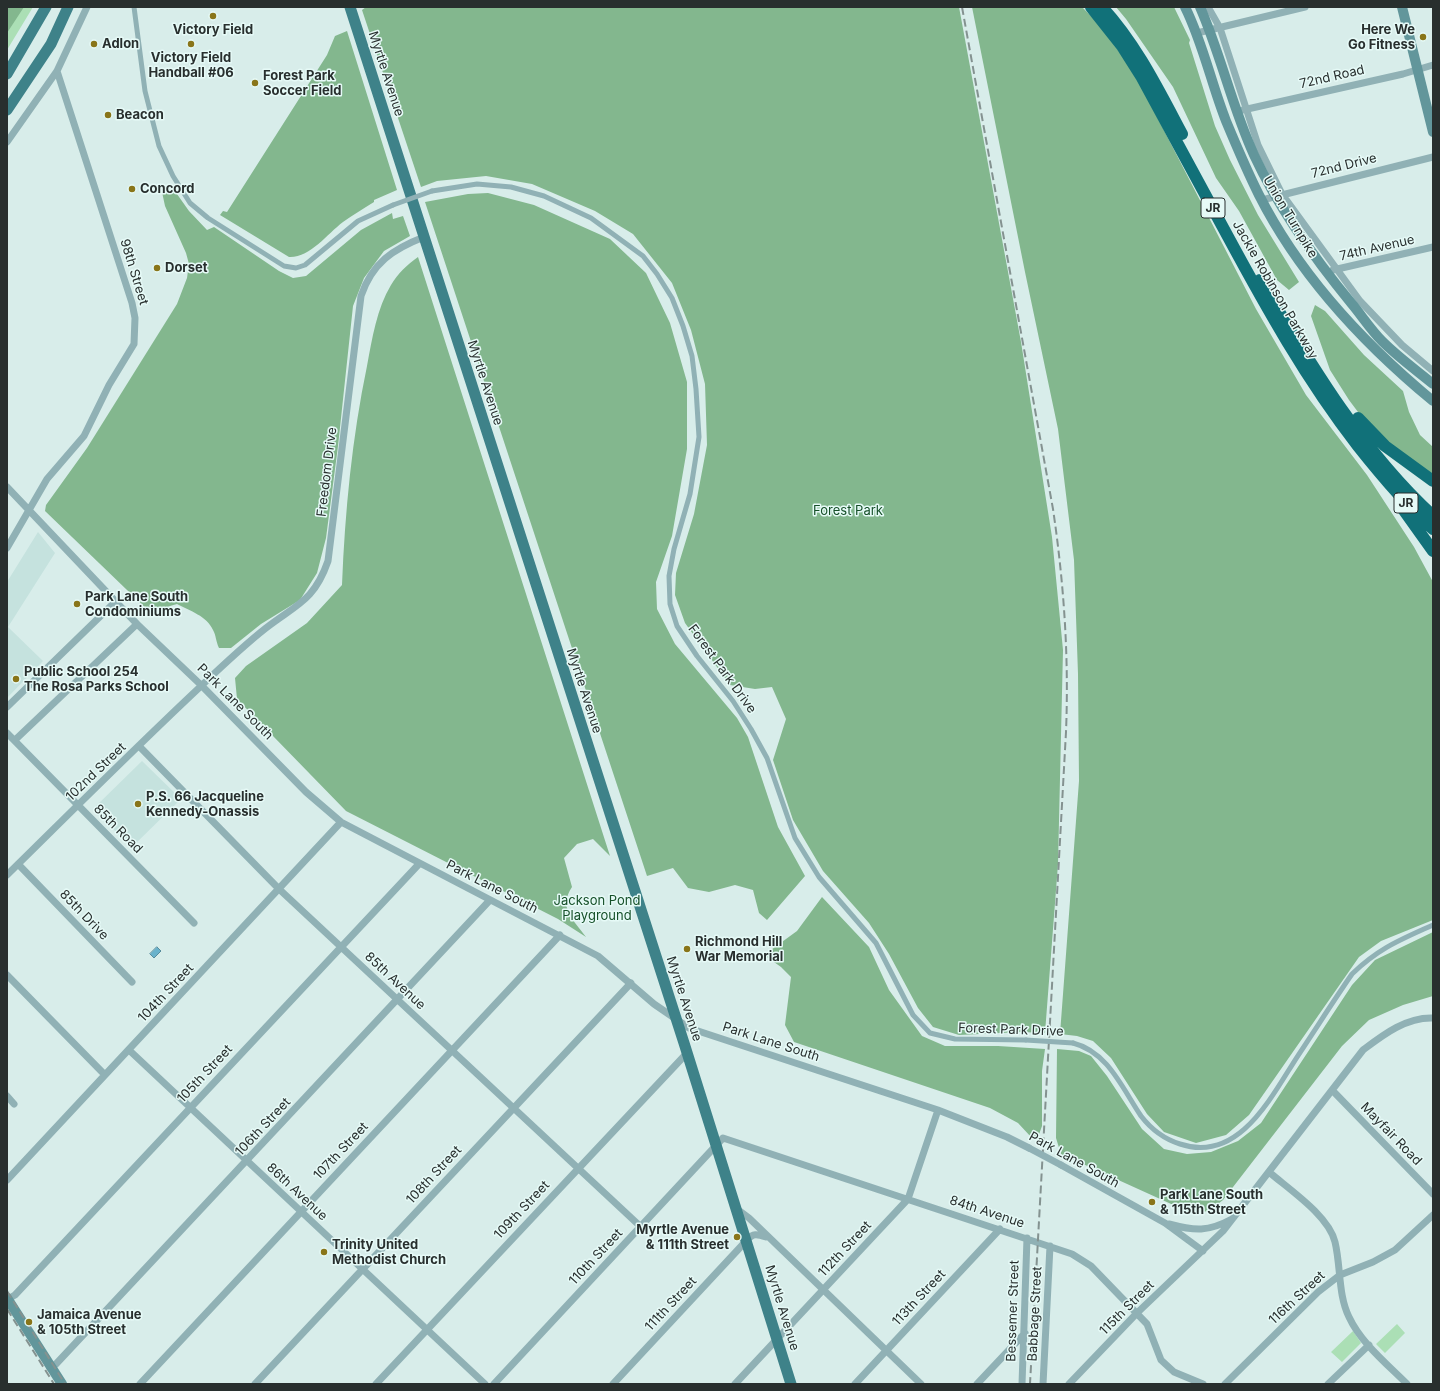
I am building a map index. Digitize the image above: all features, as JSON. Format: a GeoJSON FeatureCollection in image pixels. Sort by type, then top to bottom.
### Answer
{"type":"FeatureCollection","features":[{"type":"Feature","properties":{"kind":"highway","name":"Jackie Robinson Parkway"},"geometry":{"type":"LineString","coordinates":[[1091,7],[1122,46],[1141,76],[1274,322],[1332,411],[1410,507],[1433,529]]}},
{"type":"Feature","properties":{"kind":"highway","name":"Jackie Robinson Parkway"},"geometry":{"type":"LineString","coordinates":[[1102,7],[1116,22],[1147,68],[1243,253],[1312,364],[1358,430],[1401,483],[1433,516]]}},
{"type":"Feature","properties":{"kind":"highway"},"geometry":{"type":"LineString","coordinates":[[1289,328],[1344,402],[1373,434],[1402,459],[1433,480]]}},
{"type":"Feature","properties":{"kind":"highway"},"geometry":{"type":"LineString","coordinates":[[1382,474],[1389,492],[1433,551]]}},
{"type":"Feature","properties":{"kind":"main road"},"geometry":{"type":"LineString","coordinates":[[7,74],[46,7]]}},
{"type":"Feature","properties":{"kind":"main road"},"geometry":{"type":"LineString","coordinates":[[7,110],[51,44],[68,7]]}},
{"type":"Feature","properties":{"kind":"main road","name":"Myrtle Avenue"},"geometry":{"type":"LineString","coordinates":[[350,7],[737,1208],[791,1384]]}},
{"type":"Feature","properties":{"kind":"main road","name":"Union Turnpike"},"geometry":{"type":"LineString","coordinates":[[1186,7],[1197,32],[1226,120],[1262,200],[1297,259],[1338,310],[1392,367],[1433,401]]}},
{"type":"Feature","properties":{"kind":"main road","name":"Union Turnpike"},"geometry":{"type":"LineString","coordinates":[[1200,7],[1215,30],[1242,110],[1254,155],[1279,195],[1299,235],[1325,272],[1382,341],[1433,384]]}},
{"type":"Feature","properties":{"kind":"main road"},"geometry":{"type":"LineString","coordinates":[[1402,7],[1433,132]]}},
{"type":"Feature","properties":{"kind":"main road"},"geometry":{"type":"LineString","coordinates":[[7,1299],[50,1368],[62,1384]]}},
{"type":"Feature","properties":{"kind":"street"},"geometry":{"type":"LineString","coordinates":[[7,142],[57,71],[87,7]]}},
{"type":"Feature","properties":{"kind":"street","name":"Forest Park Drive"},"geometry":{"type":"LineString","coordinates":[[134,7],[145,91],[159,146],[173,176],[190,203],[208,218],[284,266],[296,268],[305,265],[358,221],[393,205],[432,191],[477,184],[511,187],[544,196],[591,218],[643,256],[657,274],[672,298],[683,326],[692,356],[699,437],[690,494],[674,549],[669,576],[670,604],[677,626],[696,656],[733,701],[752,730],[767,758],[795,838],[819,877],[876,943],[913,1015],[930,1033],[955,1040],[1026,1040],[1073,1043],[1094,1052],[1106,1062],[1142,1117],[1155,1131],[1170,1141],[1187,1146],[1199,1148],[1213,1147],[1236,1136],[1262,1111],[1352,974],[1369,957],[1386,946],[1433,925]]}},
{"type":"Feature","properties":{"kind":"street","name":"Union Turnpike"},"geometry":{"type":"LineString","coordinates":[[1208,7],[1215,30]]}},
{"type":"Feature","properties":{"kind":"street"},"geometry":{"type":"LineString","coordinates":[[1197,32],[1215,30],[1305,7]]}},
{"type":"Feature","properties":{"kind":"street","name":"72nd Road"},"geometry":{"type":"LineString","coordinates":[[1242,110],[1403,74],[1416,68],[1433,65]]}},
{"type":"Feature","properties":{"kind":"street","name":"98th Street"},"geometry":{"type":"LineString","coordinates":[[7,548],[47,480],[84,436],[109,385],[134,344],[135,335],[132,303],[57,71]]}},
{"type":"Feature","properties":{"kind":"street","name":"72nd Drive"},"geometry":{"type":"LineString","coordinates":[[1262,200],[1433,157]]}},
{"type":"Feature","properties":{"kind":"street","name":"Union Turnpike"},"geometry":{"type":"LineString","coordinates":[[1279,195],[1360,301],[1402,345],[1433,371]]}},
{"type":"Feature","properties":{"kind":"street","name":"Freedom Drive"},"geometry":{"type":"LineString","coordinates":[[201,686],[266,628],[303,603],[313,592],[323,576],[328,561],[361,296],[364,285],[378,264],[402,246],[424,237]]}},
{"type":"Feature","properties":{"kind":"street","name":"74th Avenue"},"geometry":{"type":"LineString","coordinates":[[1325,272],[1433,247]]}},
{"type":"Feature","properties":{"kind":"street","name":"Park Lane South"},"geometry":{"type":"LineString","coordinates":[[7,487],[138,624],[306,792],[341,822],[598,956],[631,982],[654,1004],[689,1028],[938,1110],[1007,1137],[1061,1165],[1165,1223],[1203,1251],[1224,1231],[1362,1050],[1392,1028],[1425,1018],[1433,1018]]}},
{"type":"Feature","properties":{"kind":"street"},"geometry":{"type":"LineString","coordinates":[[7,707],[116,601]]}},
{"type":"Feature","properties":{"kind":"street"},"geometry":{"type":"LineString","coordinates":[[15,740],[138,624]]}},
{"type":"Feature","properties":{"kind":"street","name":"102nd Street"},"geometry":{"type":"LineString","coordinates":[[7,875],[201,686]]}},
{"type":"Feature","properties":{"kind":"street","name":"85th Road"},"geometry":{"type":"LineString","coordinates":[[8,735],[15,740],[194,923]]}},
{"type":"Feature","properties":{"kind":"street","name":"85th Avenue"},"geometry":{"type":"LineString","coordinates":[[139,746],[279,889],[641,1227]]}},
{"type":"Feature","properties":{"kind":"street","name":"104th Street"},"geometry":{"type":"LineString","coordinates":[[7,1180],[341,822]]}},
{"type":"Feature","properties":{"kind":"street","name":"85th Drive"},"geometry":{"type":"LineString","coordinates":[[18,864],[132,982]]}},
{"type":"Feature","properties":{"kind":"street","name":"105th Street"},"geometry":{"type":"LineString","coordinates":[[7,1299],[15,1295],[419,864]]}},
{"type":"Feature","properties":{"kind":"street","name":"106th Street"},"geometry":{"type":"LineString","coordinates":[[50,1368],[56,1364],[247,1162],[490,900]]}},
{"type":"Feature","properties":{"kind":"street","name":"107th Street"},"geometry":{"type":"LineString","coordinates":[[140,1384],[560,935]]}},
{"type":"Feature","properties":{"kind":"street"},"geometry":{"type":"LineString","coordinates":[[7,975],[105,1075]]}},
{"type":"Feature","properties":{"kind":"street","name":"108th Street"},"geometry":{"type":"LineString","coordinates":[[255,1384],[631,982]]}},
{"type":"Feature","properties":{"kind":"street","name":"86th Avenue"},"geometry":{"type":"LineString","coordinates":[[129,1050],[485,1384]]}},
{"type":"Feature","properties":{"kind":"street","name":"109th Street"},"geometry":{"type":"LineString","coordinates":[[376,1384],[687,1053]]}},
{"type":"Feature","properties":{"kind":"street","name":"Mayfair Road"},"geometry":{"type":"LineString","coordinates":[[1332,1090],[1433,1194]]}},
{"type":"Feature","properties":{"kind":"street"},"geometry":{"type":"LineString","coordinates":[[7,1096],[14,1104]]}},
{"type":"Feature","properties":{"kind":"street","name":"112th Street"},"geometry":{"type":"LineString","coordinates":[[735,1384],[908,1199],[938,1110]]}},
{"type":"Feature","properties":{"kind":"street","name":"84th Avenue"},"geometry":{"type":"LineString","coordinates":[[716,1146],[723,1138],[1072,1254],[1091,1266],[1147,1324],[1161,1360],[1174,1372],[1203,1384]]}},
{"type":"Feature","properties":{"kind":"street","name":"110th Street"},"geometry":{"type":"LineString","coordinates":[[494,1384],[716,1146]]}},
{"type":"Feature","properties":{"kind":"street"},"geometry":{"type":"LineString","coordinates":[[1269,1172],[1312,1209],[1330,1230],[1335,1241],[1343,1299],[1348,1317],[1369,1344],[1407,1384]]}},
{"type":"Feature","properties":{"kind":"street"},"geometry":{"type":"LineString","coordinates":[[737,1208],[921,1384]]}},
{"type":"Feature","properties":{"kind":"street","name":"116th Street"},"geometry":{"type":"LineString","coordinates":[[1225,1384],[1318,1292],[1340,1276],[1373,1262],[1395,1250],[1433,1215]]}},
{"type":"Feature","properties":{"kind":"street","name":"Park Lane South"},"geometry":{"type":"LineString","coordinates":[[1165,1223],[1197,1230],[1214,1228],[1234,1218]]}},
{"type":"Feature","properties":{"kind":"street","name":"113th Street"},"geometry":{"type":"LineString","coordinates":[[856,1384],[1000,1229]]}},
{"type":"Feature","properties":{"kind":"street"},"geometry":{"type":"LineString","coordinates":[[747,1240],[752,1235],[758,1234],[770,1238]]}},
{"type":"Feature","properties":{"kind":"street","name":"Bessemer Street"},"geometry":{"type":"LineString","coordinates":[[1022,1384],[1025,1333],[1027,1238]]}},
{"type":"Feature","properties":{"kind":"street","name":"111th Street"},"geometry":{"type":"LineString","coordinates":[[613,1384],[747,1240]]}},
{"type":"Feature","properties":{"kind":"street","name":"Babbage Street"},"geometry":{"type":"LineString","coordinates":[[1043,1384],[1050,1246]]}},
{"type":"Feature","properties":{"kind":"street","name":"115th Street"},"geometry":{"type":"LineString","coordinates":[[1069,1384],[1137,1313],[1203,1251]]}},
{"type":"Feature","properties":{"kind":"street"},"geometry":{"type":"LineString","coordinates":[[977,1384],[1025,1333]]}},
{"type":"Feature","properties":{"kind":"street"},"geometry":{"type":"LineString","coordinates":[[1328,1384],[1369,1344]]}},
{"type":"Feature","properties":{"kind":"shaded area"},"geometry":{"type":"Polygon","coordinates":[[[38,532],[55,553],[8,627],[43,661],[7,698],[7,582],[38,532]]]}},
{"type":"Feature","properties":{"kind":"shaded area","name":"P.S. 66 Jacqueline Kennedy-Onassis"},"geometry":{"type":"Polygon","coordinates":[[[142,761],[181,799],[131,848],[94,808],[142,761]]]}},
{"type":"Feature","properties":{"kind":"green space"},"geometry":{"type":"Polygon","coordinates":[[[7,7],[33,7],[7,50],[7,7]]]}},
{"type":"Feature","properties":{"kind":"green space"},"geometry":{"type":"Polygon","coordinates":[[[7,7],[24,7],[7,33],[7,7]]]}},
{"type":"Feature","properties":{"kind":"green space","name":"Forest Park"},"geometry":{"type":"Polygon","coordinates":[[[366,7],[959,7],[1021,342],[1052,537],[1063,650],[1058,864],[1045,1033],[1021,1032],[959,1035],[933,1027],[918,1008],[889,954],[869,923],[823,871],[793,820],[773,760],[786,719],[772,687],[755,689],[730,685],[685,623],[675,595],[676,573],[694,514],[707,445],[705,384],[691,330],[672,283],[633,234],[595,211],[532,184],[486,176],[437,181],[421,187],[362,10],[366,7]]]}},
{"type":"Feature","properties":{"kind":"green space"},"geometry":{"type":"Polygon","coordinates":[[[972,7],[1082,7],[1103,28],[1137,78],[1256,309],[1306,395],[1367,475],[1414,547],[1433,582],[1433,920],[1381,941],[1359,957],[1249,1115],[1226,1135],[1196,1143],[1164,1132],[1147,1114],[1111,1058],[1093,1041],[1077,1036],[1060,1034],[1079,781],[1078,674],[1074,560],[1058,429],[972,7]]]}},
{"type":"Feature","properties":{"kind":"green space"},"geometry":{"type":"Polygon","coordinates":[[[1116,7],[1174,7],[1190,40],[1189,43],[1215,126],[1230,160],[1258,215],[1299,282],[1289,290],[1277,280],[1239,211],[1216,178],[1173,87],[1116,7]]]}},
{"type":"Feature","properties":{"kind":"green space"},"geometry":{"type":"Polygon","coordinates":[[[347,31],[397,190],[374,200],[374,202],[343,222],[311,250],[304,254],[289,257],[220,215],[223,211],[227,212],[327,55],[335,36],[347,31]]]}},
{"type":"Feature","properties":{"kind":"green space"},"geometry":{"type":"Polygon","coordinates":[[[172,187],[189,211],[207,230],[214,227],[279,271],[293,278],[306,276],[361,230],[392,213],[393,219],[403,216],[410,236],[384,251],[364,278],[353,306],[338,446],[326,538],[317,573],[300,600],[261,624],[231,648],[219,648],[214,632],[207,621],[198,614],[177,604],[163,608],[154,616],[45,511],[46,505],[87,448],[177,304],[187,278],[189,264],[186,253],[165,206],[162,192],[172,187]]]}},
{"type":"Feature","properties":{"kind":"green space"},"geometry":{"type":"Polygon","coordinates":[[[488,193],[534,205],[610,239],[646,273],[670,323],[687,382],[687,449],[672,536],[656,582],[657,609],[675,644],[737,718],[748,737],[778,827],[805,876],[767,920],[759,913],[753,890],[735,885],[709,892],[688,888],[673,868],[647,876],[425,202],[468,194],[488,193]]]}},
{"type":"Feature","properties":{"kind":"green space"},"geometry":{"type":"Polygon","coordinates":[[[418,257],[610,856],[593,839],[577,844],[564,858],[572,887],[566,901],[567,907],[572,919],[586,937],[558,919],[346,811],[237,699],[235,678],[246,666],[307,623],[342,585],[347,502],[353,447],[373,335],[382,304],[391,285],[403,270],[418,257]]]}},
{"type":"Feature","properties":{"kind":"green space"},"geometry":{"type":"Polygon","coordinates":[[[1315,305],[1325,311],[1364,355],[1403,391],[1409,412],[1420,435],[1433,447],[1433,475],[1388,443],[1367,424],[1349,400],[1330,370],[1311,316],[1315,305]]]}},
{"type":"Feature","properties":{"kind":"green space"},"geometry":{"type":"Polygon","coordinates":[[[822,897],[869,947],[889,990],[922,1036],[945,1046],[998,1046],[1045,1049],[1042,1071],[1042,1126],[1037,1140],[1031,1137],[1018,1123],[990,1108],[794,1042],[785,1025],[791,977],[781,967],[764,955],[797,931],[822,897]]]}},
{"type":"Feature","properties":{"kind":"green space"},"geometry":{"type":"Polygon","coordinates":[[[1433,932],[1433,996],[1403,1005],[1369,1020],[1342,1046],[1223,1200],[1209,1211],[1191,1213],[1061,1154],[1056,1138],[1057,1049],[1079,1051],[1091,1056],[1107,1076],[1142,1129],[1164,1149],[1187,1154],[1211,1152],[1238,1141],[1261,1123],[1352,985],[1375,960],[1433,932]]]}},
{"type":"Feature","properties":{"kind":"green space"},"geometry":{"type":"Polygon","coordinates":[[[1397,1324],[1405,1333],[1385,1353],[1376,1344],[1397,1324]]]}},
{"type":"Feature","properties":{"kind":"green space"},"geometry":{"type":"Polygon","coordinates":[[[1353,1331],[1361,1343],[1342,1362],[1331,1352],[1353,1331]]]}},
{"type":"Feature","properties":{"kind":"water"},"geometry":{"type":"Polygon","coordinates":[[[157,947],[161,951],[154,958],[150,954],[157,947]]]}},
{"type":"Feature","properties":{"kind":"railway"},"geometry":{"type":"LineString","coordinates":[[962,7],[1053,509],[1065,620],[1067,676],[1066,732],[1030,1384]]}},
{"type":"Feature","properties":{"kind":"railway"},"geometry":{"type":"LineString","coordinates":[[7,1291],[65,1384]]}},
{"type":"Feature","properties":{"kind":"railway"},"geometry":{"type":"LineString","coordinates":[[7,1309],[54,1384]]}},
{"type":"Feature","properties":{"kind":"place","name":"Victory Field"},"geometry":{"type":"Point","coordinates":[213,16]}},
{"type":"Feature","properties":{"kind":"place","name":"Here We Go Fitness"},"geometry":{"type":"Point","coordinates":[1423,37]}},
{"type":"Feature","properties":{"kind":"place","name":"Adlon"},"geometry":{"type":"Point","coordinates":[94,44]}},
{"type":"Feature","properties":{"kind":"place","name":"Victory Field Handball #06"},"geometry":{"type":"Point","coordinates":[191,44]}},
{"type":"Feature","properties":{"kind":"place","name":"Forest Park Soccer Field"},"geometry":{"type":"Point","coordinates":[255,83]}},
{"type":"Feature","properties":{"kind":"place","name":"Beacon"},"geometry":{"type":"Point","coordinates":[108,115]}},
{"type":"Feature","properties":{"kind":"place","name":"Concord"},"geometry":{"type":"Point","coordinates":[132,189]}},
{"type":"Feature","properties":{"kind":"place","name":"Dorset"},"geometry":{"type":"Point","coordinates":[157,268]}},
{"type":"Feature","properties":{"kind":"place","name":"Park Lane South Condominiums"},"geometry":{"type":"Point","coordinates":[77,604]}},
{"type":"Feature","properties":{"kind":"place","name":"Public School 254 The Rosa Parks School"},"geometry":{"type":"Point","coordinates":[16,679]}},
{"type":"Feature","properties":{"kind":"place","name":"P.S. 66 Jacqueline Kennedy-Onassis"},"geometry":{"type":"Point","coordinates":[138,804]}},
{"type":"Feature","properties":{"kind":"place","name":"Richmond Hill War Memorial"},"geometry":{"type":"Point","coordinates":[687,949]}},
{"type":"Feature","properties":{"kind":"place","name":"Park Lane South & 115th Street"},"geometry":{"type":"Point","coordinates":[1152,1202]}},
{"type":"Feature","properties":{"kind":"place","name":"Myrtle Avenue & 111th Street"},"geometry":{"type":"Point","coordinates":[737,1237]}},
{"type":"Feature","properties":{"kind":"place","name":"Trinity United Methodist Church"},"geometry":{"type":"Point","coordinates":[324,1252]}},
{"type":"Feature","properties":{"kind":"place","name":"Jamaica Avenue & 105th Street"},"geometry":{"type":"Point","coordinates":[29,1322]}},
{"type":"Feature","properties":{"kind":"park label","name":"Jackson Pond Playground"},"geometry":{"type":"Point","coordinates":[597,908]}}]}
